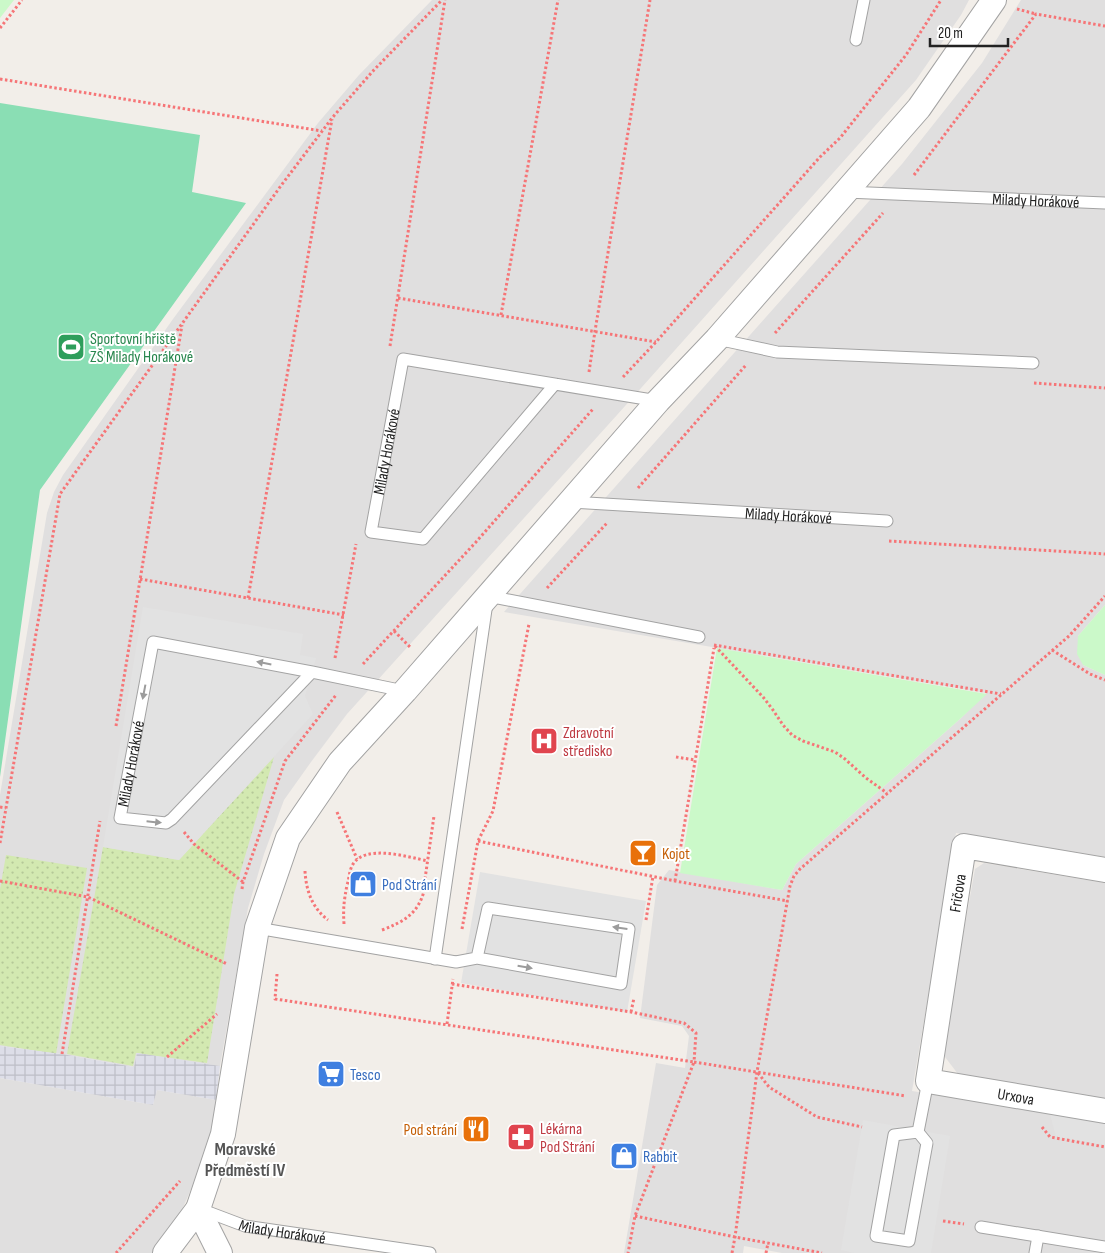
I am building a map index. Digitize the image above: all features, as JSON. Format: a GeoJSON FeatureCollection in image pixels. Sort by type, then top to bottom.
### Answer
{"type":"FeatureCollection","features":[{"type":"Feature","properties":{"kind":"street"},"geometry":{"type":"LineString","coordinates":[[165,1253],[198,1209],[223,1134],[257,928],[288,838],[340,762],[405,691],[658,401],[717,340],[920,108],[994,0]]}},
{"type":"Feature","properties":{"kind":"street","name":"Fričova"},"geometry":{"type":"LineString","coordinates":[[926,1090],[964,846],[1105,870]]}},
{"type":"Feature","properties":{"kind":"street","name":"Urxova"},"geometry":{"type":"LineString","coordinates":[[926,1090],[1105,1110]]}},
{"type":"Feature","properties":{"kind":"street"},"geometry":{"type":"LineString","coordinates":[[198,1209],[220,1253]]}},
{"type":"Feature","properties":{"kind":"lane"},"geometry":{"type":"LineString","coordinates":[[856,40],[864,0]]}},
{"type":"Feature","properties":{"kind":"lane","name":"Milady Horákové"},"geometry":{"type":"LineString","coordinates":[[846,192],[1105,202]]}},
{"type":"Feature","properties":{"kind":"lane"},"geometry":{"type":"LineString","coordinates":[[717,340],[776,352],[1032,363]]}},
{"type":"Feature","properties":{"kind":"lane","name":"Milady Horákové"},"geometry":{"type":"LineString","coordinates":[[555,384],[423,539],[371,532],[403,360],[555,384],[658,401]]}},
{"type":"Feature","properties":{"kind":"lane","name":"Milady Horákové"},"geometry":{"type":"LineString","coordinates":[[569,502],[886,521]]}},
{"type":"Feature","properties":{"kind":"lane"},"geometry":{"type":"LineString","coordinates":[[434,958],[488,596],[699,637]]}},
{"type":"Feature","properties":{"kind":"lane","name":"Milady Horákové"},"geometry":{"type":"LineString","coordinates":[[172,819],[166,823],[120,818],[153,642],[405,691]]}},
{"type":"Feature","properties":{"kind":"lane"},"geometry":{"type":"LineString","coordinates":[[172,819],[312,672]]}},
{"type":"Feature","properties":{"kind":"lane"},"geometry":{"type":"LineString","coordinates":[[257,928],[456,962],[477,958],[621,984],[629,929],[488,908],[477,958]]}},
{"type":"Feature","properties":{"kind":"lane"},"geometry":{"type":"LineString","coordinates":[[918,1132],[894,1135],[876,1236],[909,1241],[926,1143],[918,1132],[926,1090]]}},
{"type":"Feature","properties":{"kind":"lane","name":"Milady Horákové"},"geometry":{"type":"LineString","coordinates":[[198,1209],[245,1226],[430,1253]]}},
{"type":"Feature","properties":{"kind":"lane"},"geometry":{"type":"LineString","coordinates":[[981,1227],[1105,1247]]}},
{"type":"Feature","properties":{"kind":"lane"},"geometry":{"type":"LineString","coordinates":[[1035,1253],[1038,1236]]}},
{"type":"Feature","properties":{"kind":"path"},"geometry":{"type":"LineString","coordinates":[[0,28],[22,0]]}},
{"type":"Feature","properties":{"kind":"path"},"geometry":{"type":"LineString","coordinates":[[0,843],[60,494],[182,322],[332,118],[372,72],[444,0]]}},
{"type":"Feature","properties":{"kind":"path"},"geometry":{"type":"LineString","coordinates":[[390,346],[444,0]]}},
{"type":"Feature","properties":{"kind":"path"},"geometry":{"type":"LineString","coordinates":[[501,315],[558,0]]}},
{"type":"Feature","properties":{"kind":"path"},"geometry":{"type":"LineString","coordinates":[[587,390],[595,331],[650,0]]}},
{"type":"Feature","properties":{"kind":"path"},"geometry":{"type":"LineString","coordinates":[[242,891],[243,882],[284,761],[349,679],[476,542],[820,157],[840,138],[906,55],[941,0]]}},
{"type":"Feature","properties":{"kind":"path"},"geometry":{"type":"LineString","coordinates":[[447,1024],[452,984],[478,841],[494,811],[533,604],[624,505],[900,195],[1036,14],[1105,26]]}},
{"type":"Feature","properties":{"kind":"path"},"geometry":{"type":"LineString","coordinates":[[0,79],[322,131]]}},
{"type":"Feature","properties":{"kind":"path"},"geometry":{"type":"LineString","coordinates":[[248,598],[332,118]]}},
{"type":"Feature","properties":{"kind":"path"},"geometry":{"type":"LineString","coordinates":[[398,298],[656,342]]}},
{"type":"Feature","properties":{"kind":"path"},"geometry":{"type":"LineString","coordinates":[[115,733],[182,322]]}},
{"type":"Feature","properties":{"kind":"path"},"geometry":{"type":"LineString","coordinates":[[1038,384],[1105,388]]}},
{"type":"Feature","properties":{"kind":"path"},"geometry":{"type":"LineString","coordinates":[[332,676],[357,538]]}},
{"type":"Feature","properties":{"kind":"path"},"geometry":{"type":"LineString","coordinates":[[890,541],[1105,554]]}},
{"type":"Feature","properties":{"kind":"path"},"geometry":{"type":"LineString","coordinates":[[140,579],[344,615]]}},
{"type":"Feature","properties":{"kind":"path"},"geometry":{"type":"LineString","coordinates":[[732,1253],[757,1072],[790,886],[794,876],[1069,636],[1105,596]]}},
{"type":"Feature","properties":{"kind":"path"},"geometry":{"type":"LineString","coordinates":[[394,631],[428,664]]}},
{"type":"Feature","properties":{"kind":"path"},"geometry":{"type":"LineString","coordinates":[[699,637],[707,644],[1002,694]]}},
{"type":"Feature","properties":{"kind":"path"},"geometry":{"type":"LineString","coordinates":[[675,881],[714,645]]}},
{"type":"Feature","properties":{"kind":"path"},"geometry":{"type":"LineString","coordinates":[[714,645],[763,698],[792,735],[803,741],[835,752],[866,778],[888,793]]}},
{"type":"Feature","properties":{"kind":"path"},"geometry":{"type":"LineString","coordinates":[[1052,650],[1090,674],[1105,680]]}},
{"type":"Feature","properties":{"kind":"path"},"geometry":{"type":"LineString","coordinates":[[676,758],[695,760]]}},
{"type":"Feature","properties":{"kind":"path"},"geometry":{"type":"LineString","coordinates":[[0,807],[6,808]]}},
{"type":"Feature","properties":{"kind":"path"},"geometry":{"type":"LineString","coordinates":[[335,807],[357,859]]}},
{"type":"Feature","properties":{"kind":"path"},"geometry":{"type":"LineString","coordinates":[[377,931],[394,926],[408,918],[418,907],[424,893],[435,813]]}},
{"type":"Feature","properties":{"kind":"path"},"geometry":{"type":"LineString","coordinates":[[172,819],[194,844],[243,882]]}},
{"type":"Feature","properties":{"kind":"path"},"geometry":{"type":"LineString","coordinates":[[62,1054],[100,820]]}},
{"type":"Feature","properties":{"kind":"path"},"geometry":{"type":"LineString","coordinates":[[478,841],[675,881],[788,901]]}},
{"type":"Feature","properties":{"kind":"path"},"geometry":{"type":"LineString","coordinates":[[340,926],[344,927],[343,907],[351,867],[357,859],[366,854],[388,853],[428,861]]}},
{"type":"Feature","properties":{"kind":"path"},"geometry":{"type":"LineString","coordinates":[[304,867],[306,885],[312,901],[323,916],[335,924]]}},
{"type":"Feature","properties":{"kind":"path"},"geometry":{"type":"LineString","coordinates":[[0,881],[88,897],[230,965]]}},
{"type":"Feature","properties":{"kind":"path"},"geometry":{"type":"LineString","coordinates":[[277,972],[275,999],[757,1072],[926,1090]]}},
{"type":"Feature","properties":{"kind":"path"},"geometry":{"type":"LineString","coordinates":[[452,984],[631,1012],[684,1023],[696,1033],[694,1062],[635,1216],[628,1253]]}},
{"type":"Feature","properties":{"kind":"path"},"geometry":{"type":"LineString","coordinates":[[167,1057],[222,1010],[220,1019]]}},
{"type":"Feature","properties":{"kind":"path"},"geometry":{"type":"LineString","coordinates":[[757,1072],[769,1087],[817,1118],[862,1127]]}},
{"type":"Feature","properties":{"kind":"path"},"geometry":{"type":"LineString","coordinates":[[1038,1121],[1050,1137],[1105,1147]]}},
{"type":"Feature","properties":{"kind":"path"},"geometry":{"type":"LineString","coordinates":[[116,1253],[185,1175]]}},
{"type":"Feature","properties":{"kind":"path"},"geometry":{"type":"LineString","coordinates":[[635,1216],[822,1253]]}},
{"type":"Feature","properties":{"kind":"path"},"geometry":{"type":"LineString","coordinates":[[766,1253],[768,1243]]}},
{"type":"Feature","properties":{"kind":"shaded area"},"geometry":{"type":"Polygon","coordinates":[[[432,0],[969,0],[961,15],[916,80],[347,714],[284,800],[264,854],[248,908],[220,1066],[137,1054],[134,1067],[62,1054],[0,1046],[0,795],[47,513],[54,492],[63,475],[173,319],[318,123],[359,75],[432,0]]]}},
{"type":"Feature","properties":{"kind":"shaded area"},"geometry":{"type":"Polygon","coordinates":[[[1021,0],[1105,0],[1105,605],[1078,636],[1083,665],[1105,675],[1105,857],[956,833],[912,1091],[1105,1123],[1105,1253],[782,1253],[744,1246],[743,1253],[624,1253],[656,1063],[685,1068],[689,1036],[682,1026],[640,1018],[657,885],[669,870],[782,890],[796,864],[960,719],[986,693],[504,612],[902,164],[982,63],[1021,0]]]}},
{"type":"Feature","properties":{"kind":"shaded area"},"geometry":{"type":"Polygon","coordinates":[[[143,607],[303,634],[300,655],[316,658],[305,696],[313,714],[179,860],[103,847],[143,607]]]}},
{"type":"Feature","properties":{"kind":"shaded area"},"geometry":{"type":"Polygon","coordinates":[[[984,863],[1105,883],[1105,1102],[958,1074],[945,1057],[945,1036],[975,869],[984,863]]]}},
{"type":"Feature","properties":{"kind":"shaded area"},"geometry":{"type":"Polygon","coordinates":[[[480,872],[646,901],[627,1012],[461,983],[480,872]]]}},
{"type":"Feature","properties":{"kind":"shaded area"},"geometry":{"type":"Polygon","coordinates":[[[0,1046],[62,1054],[134,1067],[137,1053],[220,1066],[216,1100],[157,1090],[153,1105],[0,1078],[0,1046]]]}},
{"type":"Feature","properties":{"kind":"shaded area"},"geometry":{"type":"Polygon","coordinates":[[[0,1078],[153,1105],[157,1090],[216,1100],[211,1131],[197,1176],[180,1214],[153,1253],[0,1253],[0,1078]]]}},
{"type":"Feature","properties":{"kind":"shaded area"},"geometry":{"type":"Polygon","coordinates":[[[1050,1114],[1105,1123],[1105,1145],[1056,1137],[1050,1114]]]}},
{"type":"Feature","properties":{"kind":"shaded area"},"geometry":{"type":"Polygon","coordinates":[[[863,1120],[950,1136],[931,1253],[855,1253],[841,1250],[863,1120]]]}},
{"type":"Feature","properties":{"kind":"green space"},"geometry":{"type":"Polygon","coordinates":[[[0,0],[14,0],[0,18],[0,0]]]}},
{"type":"Feature","properties":{"kind":"green space","name":"Sportovní hřiště ZŠ Milady Horákové"},"geometry":{"type":"Polygon","coordinates":[[[0,103],[200,135],[192,192],[246,203],[40,490],[0,777],[0,103]]]}},
{"type":"Feature","properties":{"kind":"green space"},"geometry":{"type":"Polygon","coordinates":[[[1105,605],[1105,675],[1083,665],[1077,654],[1078,636],[1105,605]]]}},
{"type":"Feature","properties":{"kind":"green space"},"geometry":{"type":"Polygon","coordinates":[[[717,648],[987,694],[796,864],[782,890],[680,873],[717,648]]]}},
{"type":"Feature","properties":{"kind":"green space"},"geometry":{"type":"Polygon","coordinates":[[[274,757],[234,894],[207,1063],[136,1053],[133,1066],[67,1054],[103,847],[179,860],[274,757]]]}},
{"type":"Feature","properties":{"kind":"green space"},"geometry":{"type":"Polygon","coordinates":[[[6,855],[87,868],[56,1054],[0,1045],[0,889],[6,855]]]}},
{"type":"Feature","properties":{"kind":"place","name":"Sportovní hřiště ZŠ Milady Horákové"},"geometry":{"type":"Point","coordinates":[71,347]}},
{"type":"Feature","properties":{"kind":"place","name":"Zdravotní středisko"},"geometry":{"type":"Point","coordinates":[544,741]}},
{"type":"Feature","properties":{"kind":"place","name":"Kojot"},"geometry":{"type":"Point","coordinates":[643,853]}},
{"type":"Feature","properties":{"kind":"place","name":"Pod Strání"},"geometry":{"type":"Point","coordinates":[363,884]}},
{"type":"Feature","properties":{"kind":"place","name":"Tesco"},"geometry":{"type":"Point","coordinates":[331,1074]}},
{"type":"Feature","properties":{"kind":"place","name":"Pod strání"},"geometry":{"type":"Point","coordinates":[476,1129]}},
{"type":"Feature","properties":{"kind":"place","name":"Lékárna Pod Strání"},"geometry":{"type":"Point","coordinates":[521,1137]}},
{"type":"Feature","properties":{"kind":"place","name":"Rabbit"},"geometry":{"type":"Point","coordinates":[624,1156]}},
{"type":"Feature","properties":{"kind":"district","name":"Moravské Předměstí IV"},"geometry":{"type":"Point","coordinates":[245,1159]}}]}
